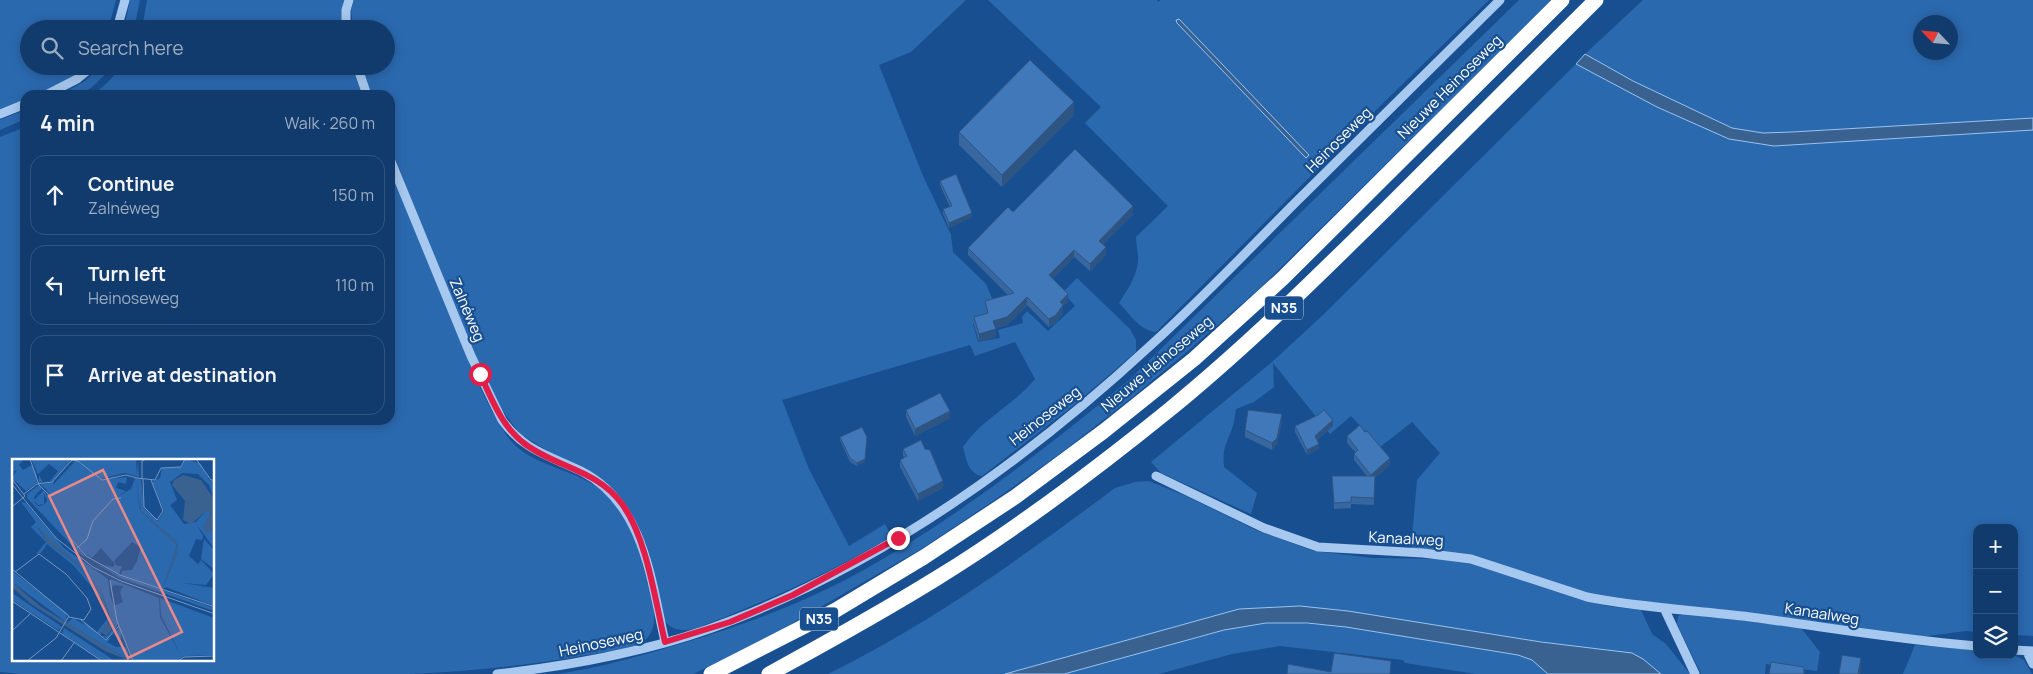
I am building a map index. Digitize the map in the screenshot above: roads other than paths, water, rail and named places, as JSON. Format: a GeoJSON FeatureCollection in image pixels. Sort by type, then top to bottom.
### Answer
{"type":"FeatureCollection","features":[{"type":"Feature","properties":{"kind":"highway","name":"Nieuwe Heinoseweg"},"geometry":{"type":"LineString","coordinates":[[711,674],[836,610],[924,557],[1015,497],[1104,431],[1194,359],[1283,278],[1562,0]]}},
{"type":"Feature","properties":{"kind":"highway","name":"N35"},"geometry":{"type":"LineString","coordinates":[[769,674],[862,623],[939,577],[1009,531],[1069,488],[1170,409],[1224,364],[1318,277],[1596,0]]}},
{"type":"Feature","properties":{"kind":"street"},"geometry":{"type":"LineString","coordinates":[[119,20],[125,0]]}},
{"type":"Feature","properties":{"kind":"street"},"geometry":{"type":"LineString","coordinates":[[346,20],[349,0]]}},
{"type":"Feature","properties":{"kind":"street","name":"Heinoseweg"},"geometry":{"type":"LineString","coordinates":[[497,674],[559,666],[620,654],[730,622],[793,595],[844,569],[914,528],[976,486],[1056,427],[1144,352],[1188,311],[1500,0]]}},
{"type":"Feature","properties":{"kind":"street"},"geometry":{"type":"LineString","coordinates":[[56,90],[82,75]]}},
{"type":"Feature","properties":{"kind":"street"},"geometry":{"type":"LineString","coordinates":[[360,75],[365,90]]}},
{"type":"Feature","properties":{"kind":"street"},"geometry":{"type":"LineString","coordinates":[[0,114],[20,106]]}},
{"type":"Feature","properties":{"kind":"street","name":"Zalnéweg"},"geometry":{"type":"LineString","coordinates":[[395,171],[471,356],[502,420],[526,445],[543,456],[595,479],[621,503],[637,532],[644,553],[665,642]]}},
{"type":"Feature","properties":{"kind":"street","name":"Kanaalweg"},"geometry":{"type":"LineString","coordinates":[[1156,476],[1264,528],[1318,547],[1430,554],[1471,559],[1587,597],[1918,641],[1973,646]]}},
{"type":"Feature","properties":{"kind":"street"},"geometry":{"type":"LineString","coordinates":[[1664,608],[1695,674]]}},
{"type":"Feature","properties":{"kind":"street"},"geometry":{"type":"LineString","coordinates":[[2030,651],[2033,664]]}}]}
